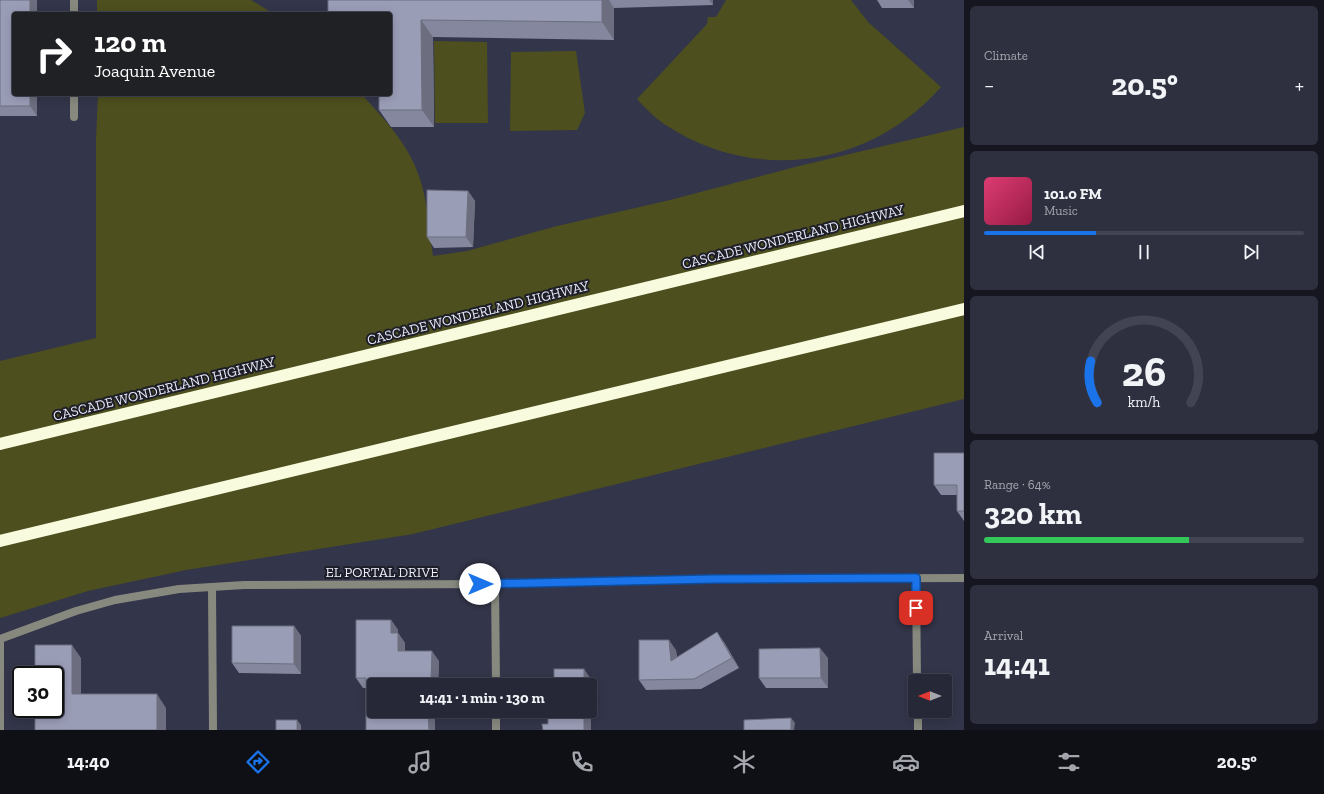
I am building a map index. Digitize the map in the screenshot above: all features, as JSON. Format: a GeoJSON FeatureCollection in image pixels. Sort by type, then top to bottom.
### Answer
{"type":"FeatureCollection","features":[{"type":"Feature","properties":{"kind":"highway","name":"CASCADE WONDERLAND HIGHWAY"},"geometry":{"type":"LineString","coordinates":[[0,444],[964,211]]}},
{"type":"Feature","properties":{"kind":"highway"},"geometry":{"type":"LineString","coordinates":[[0,541],[964,309]]}},
{"type":"Feature","properties":{"kind":"street"},"geometry":{"type":"LineString","coordinates":[[74,0],[74,12]]}},
{"type":"Feature","properties":{"kind":"street"},"geometry":{"type":"LineString","coordinates":[[74,96],[74,117]]}},
{"type":"Feature","properties":{"kind":"street"},"geometry":{"type":"LineString","coordinates":[[916,578],[918,674]]}},
{"type":"Feature","properties":{"kind":"street","name":"EL PORTAL DRIVE"},"geometry":{"type":"LineString","coordinates":[[0,639],[76,611],[115,600],[179,589],[244,585],[495,584],[713,579],[964,578]]}},
{"type":"Feature","properties":{"kind":"street"},"geometry":{"type":"LineString","coordinates":[[495,584],[496,678]]}},
{"type":"Feature","properties":{"kind":"street"},"geometry":{"type":"LineString","coordinates":[[212,587],[213,730]]}},
{"type":"Feature","properties":{"kind":"street"},"geometry":{"type":"LineString","coordinates":[[0,639],[0,730]]}},
{"type":"Feature","properties":{"kind":"street"},"geometry":{"type":"LineString","coordinates":[[496,718],[496,730]]}},
{"type":"Feature","properties":{"kind":"street"},"geometry":{"type":"LineString","coordinates":[[918,718],[918,730]]}},
{"type":"Feature","properties":{"kind":"shaded area"},"geometry":{"type":"Polygon","coordinates":[[[97,0],[251,0],[271,12],[97,12],[97,0]]]}},
{"type":"Feature","properties":{"kind":"shaded area"},"geometry":{"type":"Polygon","coordinates":[[[726,0],[851,0],[868,22],[941,87],[912,114],[880,135],[846,150],[810,158],[772,160],[735,155],[699,143],[664,124],[637,99],[707,24],[708,17],[716,17],[726,0]]]}},
{"type":"Feature","properties":{"kind":"shaded area"},"geometry":{"type":"Polygon","coordinates":[[[434,41],[487,42],[488,123],[435,123],[434,41]]]}},
{"type":"Feature","properties":{"kind":"shaded area"},"geometry":{"type":"Polygon","coordinates":[[[576,51],[585,113],[577,130],[510,131],[511,52],[576,51]]]}},
{"type":"Feature","properties":{"kind":"shaded area"},"geometry":{"type":"Polygon","coordinates":[[[98,96],[363,96],[402,142],[415,165],[422,186],[428,216],[433,256],[467,251],[557,226],[670,200],[799,166],[964,127],[964,399],[413,534],[186,570],[88,591],[0,618],[0,361],[96,338],[96,139],[98,96]]]}},
{"type":"Feature","properties":{"kind":"building"},"geometry":{"type":"Polygon","coordinates":[[[0,0],[30,0],[30,12],[12,12],[12,96],[30,96],[30,106],[0,106],[0,0]]]}},
{"type":"Feature","properties":{"kind":"building"},"geometry":{"type":"Polygon","coordinates":[[[328,0],[602,0],[602,22],[421,20],[422,110],[379,110],[379,96],[392,96],[392,12],[328,12],[328,0]]]}},
{"type":"Feature","properties":{"kind":"building"},"geometry":{"type":"Polygon","coordinates":[[[427,190],[468,191],[466,237],[427,237],[427,190]]]}},
{"type":"Feature","properties":{"kind":"building"},"geometry":{"type":"Polygon","coordinates":[[[934,453],[964,453],[964,511],[957,511],[957,485],[934,485],[934,453]]]}},
{"type":"Feature","properties":{"kind":"building"},"geometry":{"type":"Polygon","coordinates":[[[356,620],[391,620],[391,633],[398,633],[398,651],[432,651],[431,678],[367,678],[367,718],[428,718],[429,730],[366,730],[366,678],[356,678],[356,620]]]}},
{"type":"Feature","properties":{"kind":"building"},"geometry":{"type":"Polygon","coordinates":[[[232,626],[294,626],[294,664],[232,663],[232,626]]]}},
{"type":"Feature","properties":{"kind":"building"},"geometry":{"type":"Polygon","coordinates":[[[717,632],[732,658],[694,679],[639,680],[639,640],[669,640],[671,661],[717,632]]]}},
{"type":"Feature","properties":{"kind":"building"},"geometry":{"type":"Polygon","coordinates":[[[35,645],[72,645],[72,694],[157,694],[157,730],[35,730],[35,718],[64,718],[64,666],[35,666],[35,645]]]}},
{"type":"Feature","properties":{"kind":"building"},"geometry":{"type":"Polygon","coordinates":[[[820,648],[821,678],[759,678],[759,649],[820,648]]]}},
{"type":"Feature","properties":{"kind":"building"},"geometry":{"type":"Polygon","coordinates":[[[554,669],[584,669],[584,678],[554,678],[554,669]]]}},
{"type":"Feature","properties":{"kind":"building"},"geometry":{"type":"Polygon","coordinates":[[[548,718],[584,718],[584,730],[543,730],[542,724],[548,724],[548,718]]]}},
{"type":"Feature","properties":{"kind":"building"},"geometry":{"type":"Polygon","coordinates":[[[791,718],[791,730],[744,730],[744,720],[791,718]]]}},
{"type":"Feature","properties":{"kind":"building"},"geometry":{"type":"Polygon","coordinates":[[[276,720],[297,720],[297,730],[276,730],[276,720]]]}},
{"type":"Feature","properties":{"kind":"route"},"geometry":{"type":"LineString","coordinates":[[480,584],[713,579],[916,578],[916,608]]}}]}
